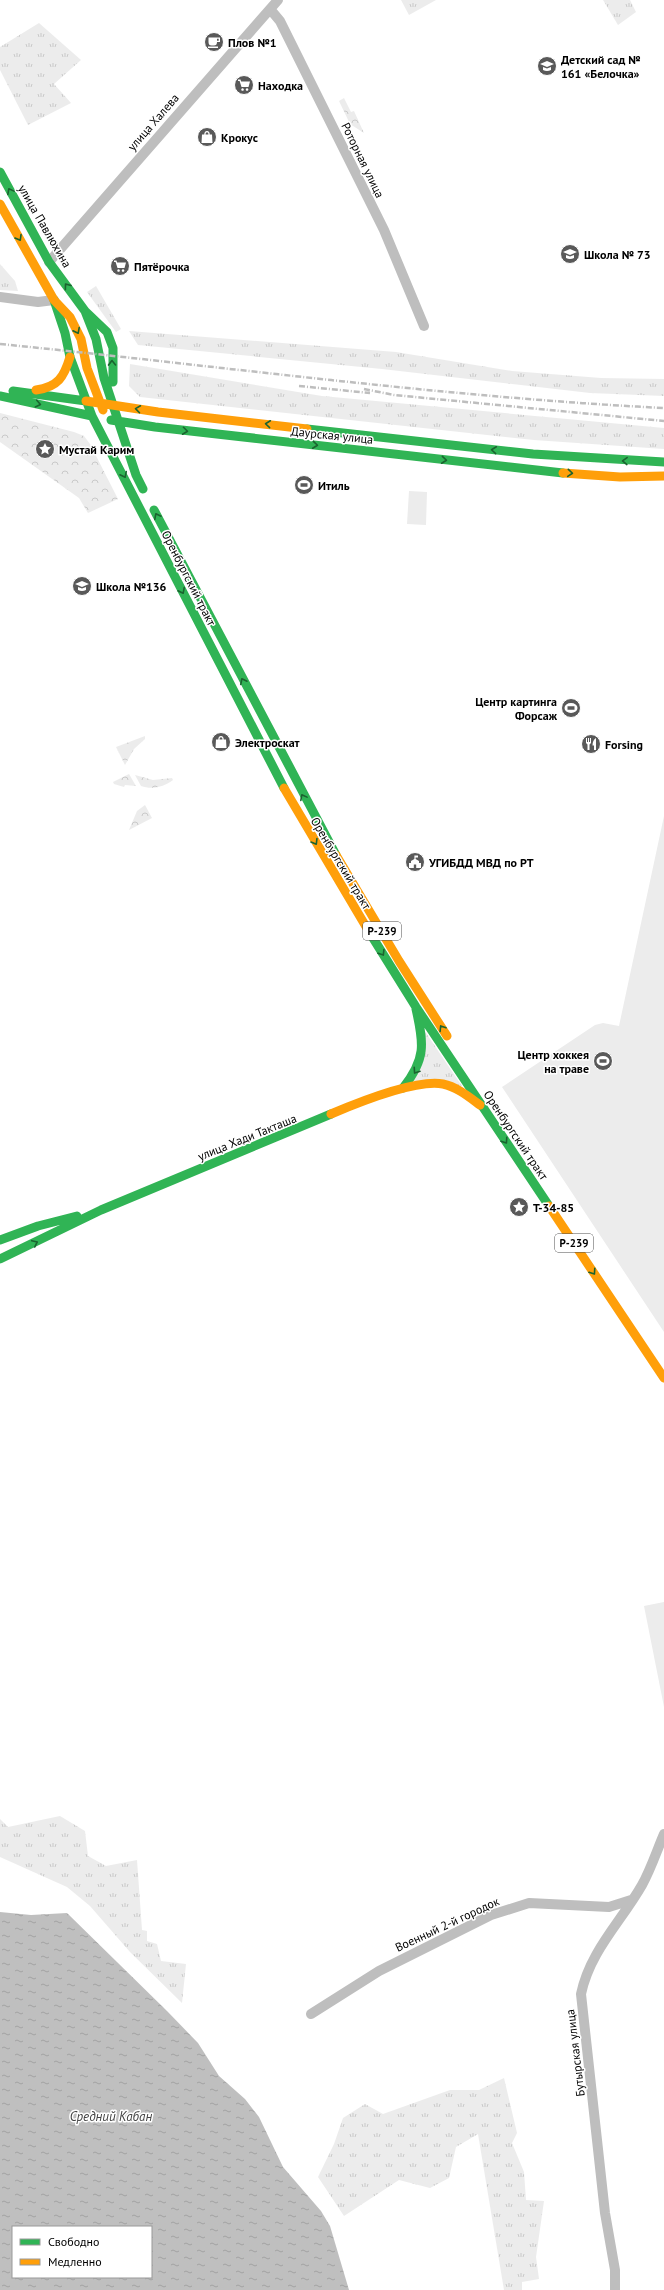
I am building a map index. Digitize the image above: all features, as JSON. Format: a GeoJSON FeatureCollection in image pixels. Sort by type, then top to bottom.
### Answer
{"type":"FeatureCollection","features":[{"type":"Feature","properties":{"kind":"main road","name":"улица Павлюхина"},"geometry":{"type":"LineString","coordinates":[[0,172],[49,262],[85,311],[102,327],[111,340],[113,348],[112,362],[114,406]]}},
{"type":"Feature","properties":{"kind":"main road"},"geometry":{"type":"LineString","coordinates":[[0,204],[54,300],[65,333],[70,357],[92,416]]}},
{"type":"Feature","properties":{"kind":"main road"},"geometry":{"type":"LineString","coordinates":[[54,300],[70,317],[81,339],[87,368],[99,403],[108,416],[119,422]]}},
{"type":"Feature","properties":{"kind":"main road","name":"улица Павлюхина"},"geometry":{"type":"LineString","coordinates":[[85,311],[96,340],[104,378],[136,475]]}},
{"type":"Feature","properties":{"kind":"main road"},"geometry":{"type":"LineString","coordinates":[[16,391],[45,389],[58,384],[64,377],[70,357]]}},
{"type":"Feature","properties":{"kind":"main road","name":"Даурская улица"},"geometry":{"type":"LineString","coordinates":[[0,390],[16,391],[114,406],[533,454],[664,462]]}},
{"type":"Feature","properties":{"kind":"main road","name":"Даурская улица"},"geometry":{"type":"LineString","coordinates":[[0,396],[119,422],[531,470],[620,477],[664,476]]}},
{"type":"Feature","properties":{"kind":"main road","name":"Оренбургский тракт"},"geometry":{"type":"LineString","coordinates":[[92,416],[112,452],[292,804],[416,1007],[664,1378]]}},
{"type":"Feature","properties":{"kind":"main road"},"geometry":{"type":"LineString","coordinates":[[531,470],[533,454]]}},
{"type":"Feature","properties":{"kind":"main road","name":"Оренбургский тракт"},"geometry":{"type":"LineString","coordinates":[[136,475],[324,835],[399,961],[483,1093],[664,1364]]}},
{"type":"Feature","properties":{"kind":"main road"},"geometry":{"type":"LineString","coordinates":[[403,1088],[417,1071],[422,1061],[424,1048],[416,1007]]}},
{"type":"Feature","properties":{"kind":"main road","name":"улица Хади Такташа"},"geometry":{"type":"LineString","coordinates":[[0,1259],[57,1233],[101,1210],[340,1111],[403,1088],[442,1084],[458,1089],[483,1108]]}},
{"type":"Feature","properties":{"kind":"main road","name":"улица Хади Такташа"},"geometry":{"type":"LineString","coordinates":[[0,1240],[38,1226],[101,1210]]}},
{"type":"Feature","properties":{"kind":"street","name":"улица Халева"},"geometry":{"type":"LineString","coordinates":[[49,262],[278,0]]}},
{"type":"Feature","properties":{"kind":"street","name":"Роторная улица"},"geometry":{"type":"LineString","coordinates":[[270,9],[280,21],[381,223],[424,326]]}},
{"type":"Feature","properties":{"kind":"street"},"geometry":{"type":"LineString","coordinates":[[0,297],[38,302],[54,300]]}},
{"type":"Feature","properties":{"kind":"street","name":"Бутырская улица"},"geometry":{"type":"LineString","coordinates":[[615,2290],[615,2270],[605,2213],[581,1994],[584,1977],[601,1943],[642,1884],[664,1834]]}},
{"type":"Feature","properties":{"kind":"street","name":"Военный 2-й городок"},"geometry":{"type":"LineString","coordinates":[[311,2014],[379,1971],[491,1915],[529,1903],[609,1907],[631,1900]]}},
{"type":"Feature","properties":{"kind":"green space"},"geometry":{"type":"Polygon","coordinates":[[[401,0],[436,0],[409,15],[401,0]]]}},
{"type":"Feature","properties":{"kind":"green space"},"geometry":{"type":"Polygon","coordinates":[[[603,0],[630,0],[636,12],[618,25],[603,0]]]}},
{"type":"Feature","properties":{"kind":"green space"},"geometry":{"type":"Polygon","coordinates":[[[39,23],[81,60],[54,84],[71,103],[28,125],[0,70],[0,47],[39,23]]]}},
{"type":"Feature","properties":{"kind":"green space"},"geometry":{"type":"Polygon","coordinates":[[[344,98],[351,112],[354,111],[364,133],[350,124],[339,101],[344,98]]]}},
{"type":"Feature","properties":{"kind":"green space"},"geometry":{"type":"Polygon","coordinates":[[[0,264],[15,281],[18,291],[0,290],[0,264]]]}},
{"type":"Feature","properties":{"kind":"green space"},"geometry":{"type":"Polygon","coordinates":[[[96,286],[121,329],[116,332],[87,292],[96,286]]]}},
{"type":"Feature","properties":{"kind":"green space"},"geometry":{"type":"Polygon","coordinates":[[[129,331],[396,352],[512,371],[601,378],[664,379],[664,396],[590,393],[382,369],[138,345],[129,331]]]}},
{"type":"Feature","properties":{"kind":"green space"},"geometry":{"type":"Polygon","coordinates":[[[130,364],[322,396],[664,428],[664,449],[534,440],[140,397],[129,386],[130,364]]]}},
{"type":"Feature","properties":{"kind":"green space"},"geometry":{"type":"Polygon","coordinates":[[[0,413],[74,432],[84,436],[90,444],[118,499],[88,513],[79,498],[0,442],[0,413]]]}},
{"type":"Feature","properties":{"kind":"green space"},"geometry":{"type":"Polygon","coordinates":[[[409,491],[427,492],[426,525],[407,524],[409,491]]]}},
{"type":"Feature","properties":{"kind":"green space"},"geometry":{"type":"Polygon","coordinates":[[[145,736],[145,739],[134,749],[125,765],[116,747],[145,736]]]}},
{"type":"Feature","properties":{"kind":"green space"},"geometry":{"type":"Polygon","coordinates":[[[129,774],[136,786],[125,785],[124,787],[114,784],[113,782],[129,774]]]}},
{"type":"Feature","properties":{"kind":"green space"},"geometry":{"type":"Polygon","coordinates":[[[135,775],[153,780],[172,778],[173,780],[162,786],[149,788],[141,786],[135,775]]]}},
{"type":"Feature","properties":{"kind":"green space"},"geometry":{"type":"Polygon","coordinates":[[[145,805],[152,818],[129,830],[137,811],[145,805]]]}},
{"type":"Feature","properties":{"kind":"green space","name":"Центр хоккея на траве"},"geometry":{"type":"Polygon","coordinates":[[[664,816],[664,1332],[502,1087],[595,1025],[603,1023],[619,1026],[664,816]]]}},
{"type":"Feature","properties":{"kind":"green space"},"geometry":{"type":"Polygon","coordinates":[[[424,1030],[462,1086],[412,1081],[424,1030]]]}},
{"type":"Feature","properties":{"kind":"green space"},"geometry":{"type":"Polygon","coordinates":[[[664,1602],[664,1707],[644,1606],[664,1602]]]}},
{"type":"Feature","properties":{"kind":"green space"},"geometry":{"type":"Polygon","coordinates":[[[60,1816],[85,1831],[88,1856],[106,1866],[137,1860],[142,1930],[147,1931],[147,1941],[157,1944],[161,1961],[186,1964],[182,2003],[130,1952],[90,1906],[67,1887],[0,1857],[0,1819],[8,1827],[60,1816]]]}},
{"type":"Feature","properties":{"kind":"green space"},"geometry":{"type":"Polygon","coordinates":[[[504,2078],[517,2133],[512,2143],[524,2172],[526,2200],[544,2201],[536,2257],[539,2279],[522,2282],[522,2290],[504,2290],[478,2134],[456,2147],[449,2178],[430,2188],[399,2180],[344,2216],[318,2177],[334,2144],[343,2118],[365,2104],[383,2114],[450,2090],[479,2090],[504,2078]]]}},
{"type":"Feature","properties":{"kind":"water","name":"Средний Кабан"},"geometry":{"type":"Polygon","coordinates":[[[0,1912],[31,1915],[67,1913],[198,2043],[219,2076],[245,2099],[259,2117],[283,2167],[321,2211],[330,2226],[349,2290],[0,2290],[0,1912]]]}},
{"type":"Feature","properties":{"kind":"railway"},"geometry":{"type":"LineString","coordinates":[[0,344],[415,389],[581,403],[664,408]]}},
{"type":"Feature","properties":{"kind":"railway"},"geometry":{"type":"LineString","coordinates":[[299,386],[370,393]]}},
{"type":"Feature","properties":{"kind":"railway"},"geometry":{"type":"LineString","coordinates":[[364,389],[394,395],[664,421]]}},
{"type":"Feature","properties":{"kind":"traffic: fast"},"geometry":{"type":"LineString","coordinates":[[0,172],[49,262],[85,311],[107,332],[113,348],[113,382]]}},
{"type":"Feature","properties":{"kind":"traffic: fast"},"geometry":{"type":"LineString","coordinates":[[54,300],[65,333],[70,357],[92,416],[284,788]]}},
{"type":"Feature","properties":{"kind":"traffic: fast"},"geometry":{"type":"LineString","coordinates":[[85,311],[96,339],[104,378],[136,475],[143,489]]}},
{"type":"Feature","properties":{"kind":"traffic: fast"},"geometry":{"type":"LineString","coordinates":[[13,391],[86,401]]}},
{"type":"Feature","properties":{"kind":"traffic: fast"},"geometry":{"type":"LineString","coordinates":[[0,396],[92,416]]}},
{"type":"Feature","properties":{"kind":"traffic: fast"},"geometry":{"type":"LineString","coordinates":[[111,420],[155,427],[563,473]]}},
{"type":"Feature","properties":{"kind":"traffic: fast"},"geometry":{"type":"LineString","coordinates":[[307,429],[533,454],[664,462]]}},
{"type":"Feature","properties":{"kind":"traffic: fast"},"geometry":{"type":"LineString","coordinates":[[154,510],[336,855]]}},
{"type":"Feature","properties":{"kind":"traffic: fast"},"geometry":{"type":"LineString","coordinates":[[368,930],[416,1007],[549,1206]]}},
{"type":"Feature","properties":{"kind":"traffic: fast"},"geometry":{"type":"LineString","coordinates":[[403,1088],[416,1068],[421,1051],[421,1032],[416,1009]]}},
{"type":"Feature","properties":{"kind":"traffic: fast"},"geometry":{"type":"LineString","coordinates":[[0,1259],[101,1210],[331,1114]]}},
{"type":"Feature","properties":{"kind":"traffic: fast"},"geometry":{"type":"LineString","coordinates":[[0,1240],[38,1226],[77,1216]]}},
{"type":"Feature","properties":{"kind":"traffic: slow"},"geometry":{"type":"LineString","coordinates":[[0,204],[54,300],[70,317],[81,339],[87,368],[103,410]]}},
{"type":"Feature","properties":{"kind":"traffic: slow"},"geometry":{"type":"LineString","coordinates":[[36,390],[44,389],[55,384],[65,370],[70,357]]}},
{"type":"Feature","properties":{"kind":"traffic: slow"},"geometry":{"type":"LineString","coordinates":[[86,401],[158,412],[307,429]]}},
{"type":"Feature","properties":{"kind":"traffic: slow"},"geometry":{"type":"LineString","coordinates":[[563,473],[620,477],[664,476]]}},
{"type":"Feature","properties":{"kind":"traffic: slow"},"geometry":{"type":"LineString","coordinates":[[284,788],[368,930]]}},
{"type":"Feature","properties":{"kind":"traffic: slow"},"geometry":{"type":"LineString","coordinates":[[336,855],[399,961],[447,1036]]}},
{"type":"Feature","properties":{"kind":"traffic: slow"},"geometry":{"type":"LineString","coordinates":[[331,1114],[403,1088],[432,1083],[453,1087],[480,1105]]}},
{"type":"Feature","properties":{"kind":"traffic: slow"},"geometry":{"type":"LineString","coordinates":[[549,1206],[664,1378]]}},
{"type":"Feature","properties":{"kind":"place","name":"Плов №1"},"geometry":{"type":"Point","coordinates":[214,42]}},
{"type":"Feature","properties":{"kind":"place","name":"Детский сад № 161 «Белочка»"},"geometry":{"type":"Point","coordinates":[547,66]}},
{"type":"Feature","properties":{"kind":"place","name":"Находка"},"geometry":{"type":"Point","coordinates":[244,85]}},
{"type":"Feature","properties":{"kind":"place","name":"Крокус"},"geometry":{"type":"Point","coordinates":[207,137]}},
{"type":"Feature","properties":{"kind":"place","name":"Школа № 73"},"geometry":{"type":"Point","coordinates":[570,254]}},
{"type":"Feature","properties":{"kind":"place","name":"Пятёрочка"},"geometry":{"type":"Point","coordinates":[120,266]}},
{"type":"Feature","properties":{"kind":"place","name":"Мустай Карим"},"geometry":{"type":"Point","coordinates":[45,449]}},
{"type":"Feature","properties":{"kind":"place","name":"Итиль"},"geometry":{"type":"Point","coordinates":[304,485]}},
{"type":"Feature","properties":{"kind":"place","name":"Школа №136"},"geometry":{"type":"Point","coordinates":[82,586]}},
{"type":"Feature","properties":{"kind":"place","name":"Центр картинга Форсаж"},"geometry":{"type":"Point","coordinates":[571,708]}},
{"type":"Feature","properties":{"kind":"place","name":"Электроскат"},"geometry":{"type":"Point","coordinates":[221,742]}},
{"type":"Feature","properties":{"kind":"place","name":"Forsing"},"geometry":{"type":"Point","coordinates":[591,744]}},
{"type":"Feature","properties":{"kind":"place","name":"УГИБДД МВД по РТ"},"geometry":{"type":"Point","coordinates":[415,862]}},
{"type":"Feature","properties":{"kind":"place","name":"Центр хоккея на траве"},"geometry":{"type":"Point","coordinates":[603,1061]}},
{"type":"Feature","properties":{"kind":"place","name":"T-34-85"},"geometry":{"type":"Point","coordinates":[519,1207]}}]}
